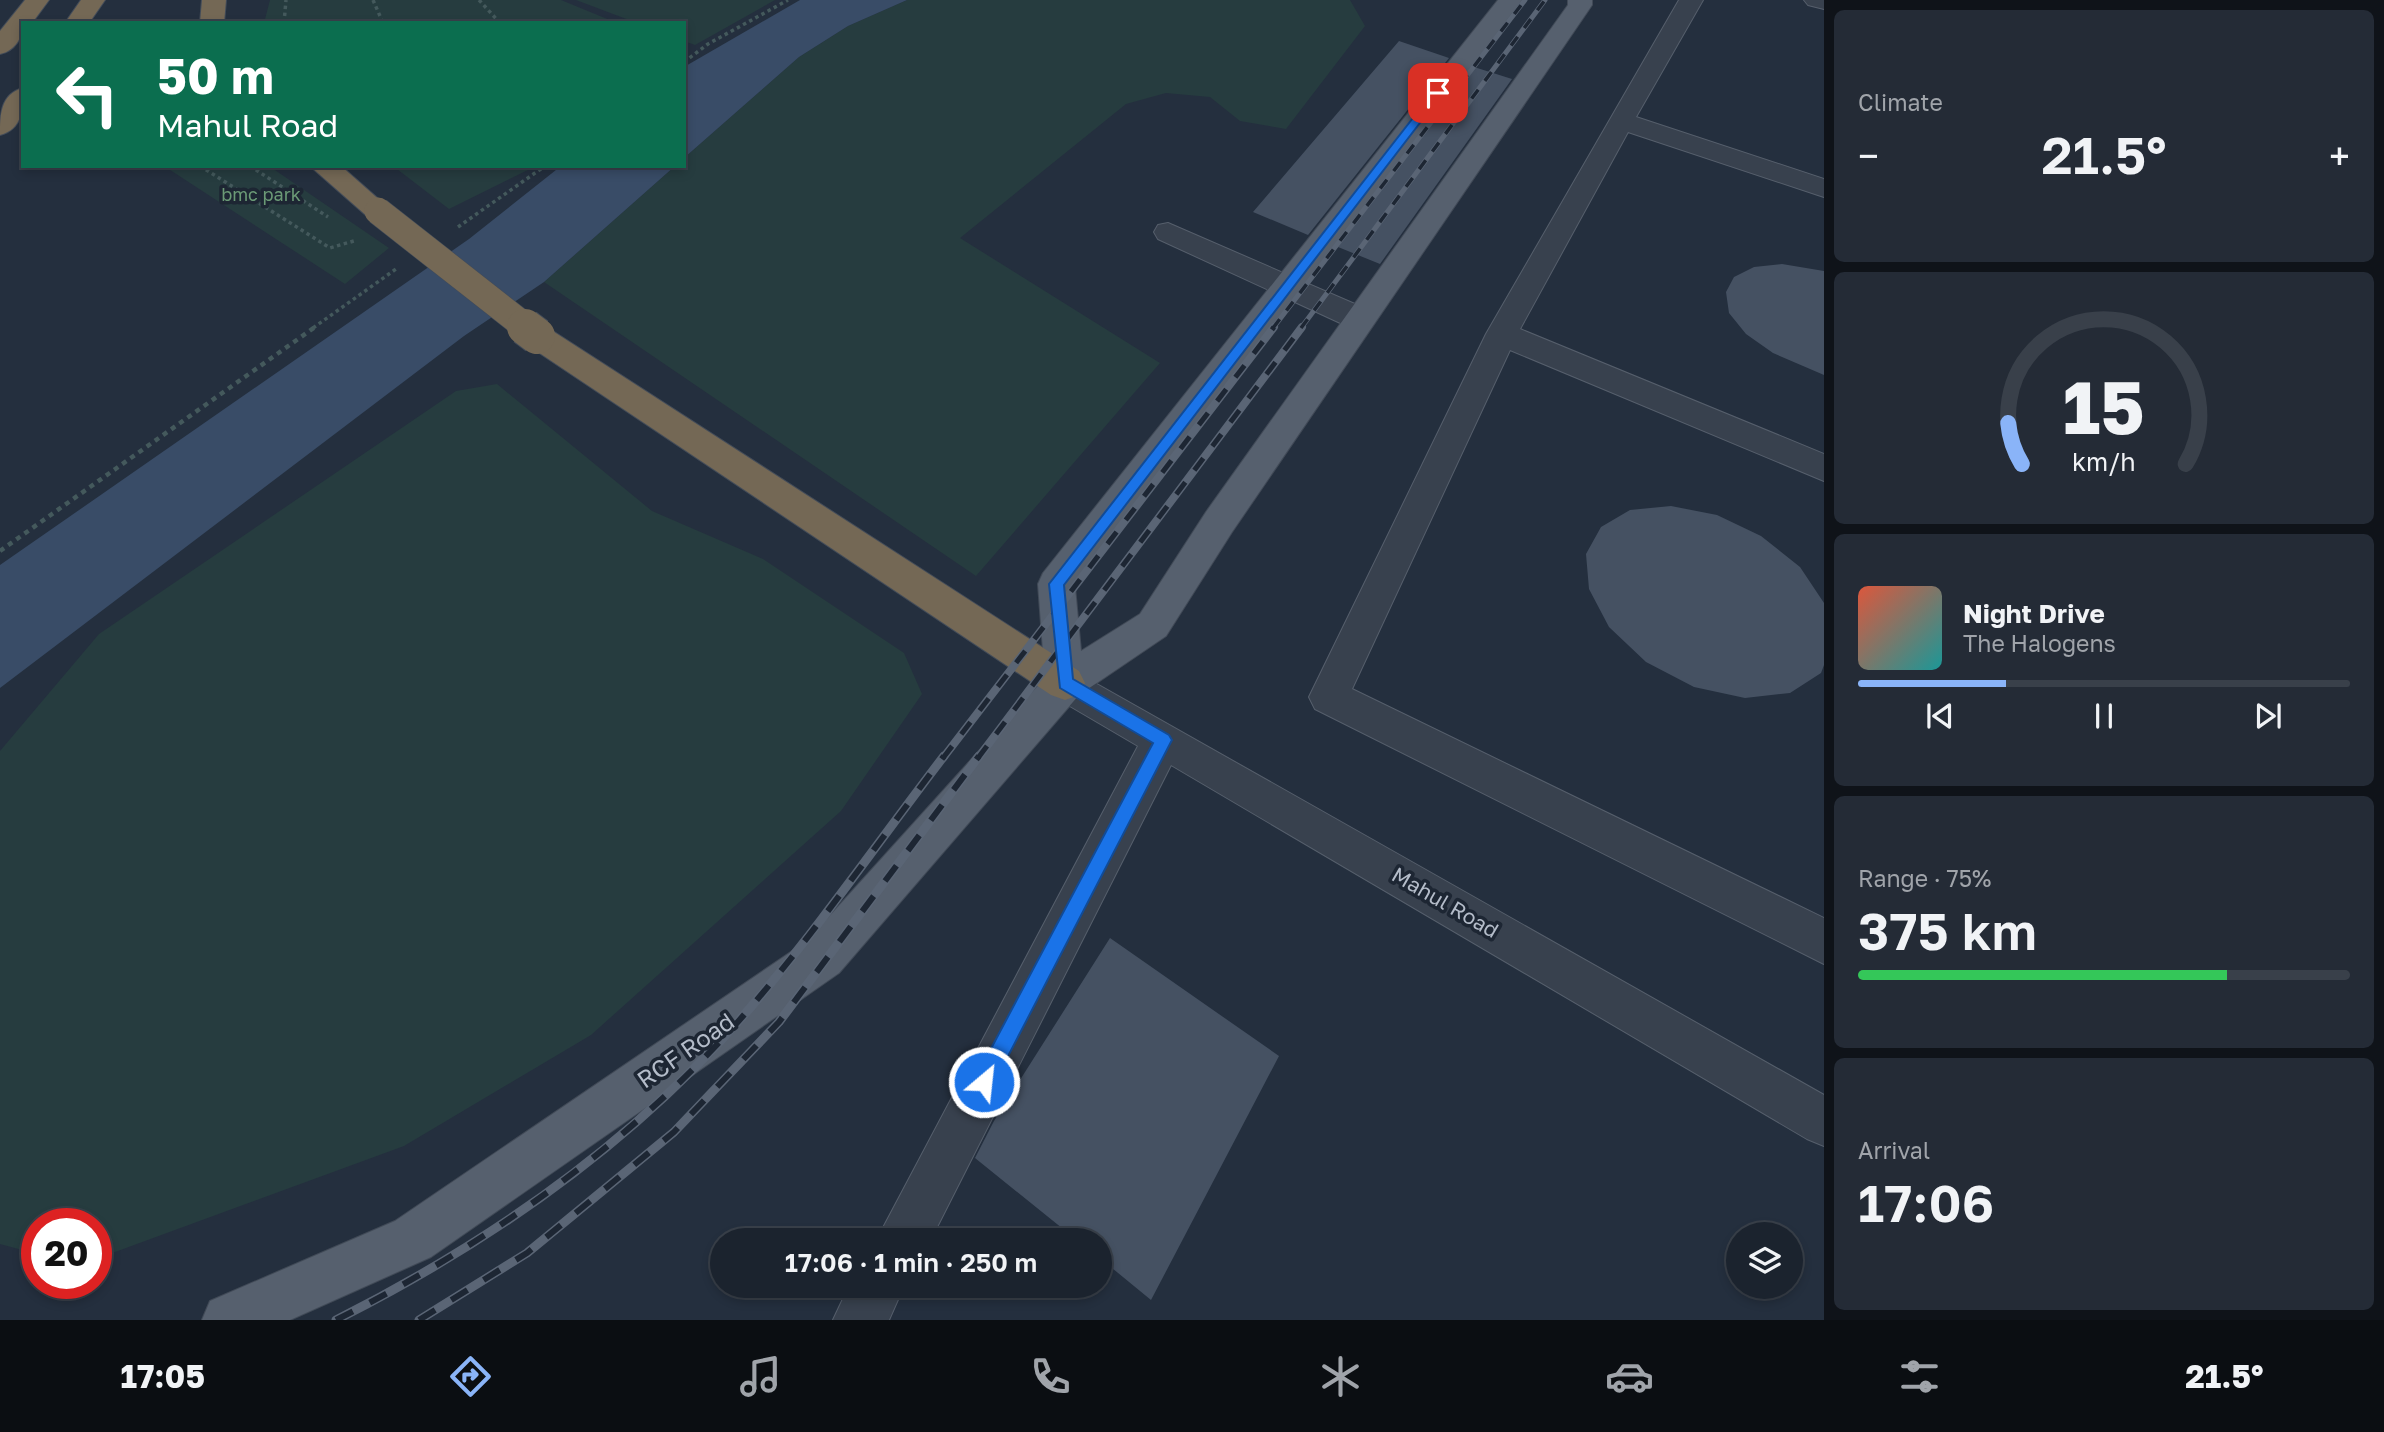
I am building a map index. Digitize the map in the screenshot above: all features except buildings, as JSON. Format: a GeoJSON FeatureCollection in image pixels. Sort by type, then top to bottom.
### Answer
{"type":"FeatureCollection","features":[{"type":"Feature","properties":{"kind":"highway"},"geometry":{"type":"LineString","coordinates":[[0,11],[12,0]]}},
{"type":"Feature","properties":{"kind":"highway"},"geometry":{"type":"LineString","coordinates":[[0,47],[37,0]]}},
{"type":"Feature","properties":{"kind":"highway"},"geometry":{"type":"LineString","coordinates":[[78,21],[93,0]]}},
{"type":"Feature","properties":{"kind":"highway"},"geometry":{"type":"LineString","coordinates":[[212,21],[214,0]]}},
{"type":"Feature","properties":{"kind":"highway"},"geometry":{"type":"LineString","coordinates":[[0,127],[21,99]]}},
{"type":"Feature","properties":{"kind":"highway"},"geometry":{"type":"LineString","coordinates":[[326,168],[537,336],[1066,683]]}},
{"type":"Feature","properties":{"kind":"main road"},"geometry":{"type":"LineString","coordinates":[[1066,683],[1056,584],[1510,0]]}},
{"type":"Feature","properties":{"kind":"main road","name":"RCF Road"},"geometry":{"type":"LineString","coordinates":[[229,1320],[413,1239],[823,957],[1066,683],[1153,625],[1219,522],[1580,5],[1580,0]]}},
{"type":"Feature","properties":{"kind":"street"},"geometry":{"type":"LineString","coordinates":[[1690,0],[1502,334],[1329,697],[1824,942]]}},
{"type":"Feature","properties":{"kind":"street"},"geometry":{"type":"LineString","coordinates":[[1816,0],[1824,2]]}},
{"type":"Feature","properties":{"kind":"street"},"geometry":{"type":"LineString","coordinates":[[1622,121],[1824,188]]}},
{"type":"Feature","properties":{"kind":"street"},"geometry":{"type":"LineString","coordinates":[[1168,232],[1360,319]]}},
{"type":"Feature","properties":{"kind":"street"},"geometry":{"type":"LineString","coordinates":[[1502,334],[1824,468]]}},
{"type":"Feature","properties":{"kind":"street","name":"Mahul Road"},"geometry":{"type":"LineString","coordinates":[[1066,683],[1824,1122]]}},
{"type":"Feature","properties":{"kind":"street"},"geometry":{"type":"LineString","coordinates":[[909,1228],[1163,740]]}},
{"type":"Feature","properties":{"kind":"street"},"geometry":{"type":"LineString","coordinates":[[860,1320],[872,1298]]}},
{"type":"Feature","properties":{"kind":"path"},"geometry":{"type":"LineString","coordinates":[[284,21],[286,0]]}},
{"type":"Feature","properties":{"kind":"path"},"geometry":{"type":"LineString","coordinates":[[373,0],[382,21]]}},
{"type":"Feature","properties":{"kind":"path"},"geometry":{"type":"LineString","coordinates":[[479,0],[498,21]]}},
{"type":"Feature","properties":{"kind":"path"},"geometry":{"type":"LineString","coordinates":[[686,60],[708,44],[788,0]]}},
{"type":"Feature","properties":{"kind":"path"},"geometry":{"type":"LineString","coordinates":[[203,168],[330,248],[361,238],[351,232]]}},
{"type":"Feature","properties":{"kind":"path"},"geometry":{"type":"LineString","coordinates":[[253,168],[331,219]]}},
{"type":"Feature","properties":{"kind":"path"},"geometry":{"type":"LineString","coordinates":[[454,230],[542,168]]}},
{"type":"Feature","properties":{"kind":"path"},"geometry":{"type":"LineString","coordinates":[[0,551],[399,267]]}},
{"type":"Feature","properties":{"kind":"green space"},"geometry":{"type":"Polygon","coordinates":[[[270,0],[561,0],[612,21],[265,21],[270,0]]]}},
{"type":"Feature","properties":{"kind":"green space"},"geometry":{"type":"Polygon","coordinates":[[[576,0],[775,0],[695,45],[686,42],[686,21],[632,21],[576,0]]]}},
{"type":"Feature","properties":{"kind":"green space"},"geometry":{"type":"Polygon","coordinates":[[[907,0],[1350,0],[1365,26],[1286,129],[1240,121],[1210,97],[1166,93],[1126,104],[960,238],[1160,363],[976,576],[544,282],[673,168],[686,168],[686,156],[799,57],[848,26],[907,0]]]}},
{"type":"Feature","properties":{"kind":"green space","name":"bmc park"},"geometry":{"type":"Polygon","coordinates":[[[167,168],[272,168],[389,248],[345,284],[167,168]]]}},
{"type":"Feature","properties":{"kind":"green space"},"geometry":{"type":"Polygon","coordinates":[[[396,168],[532,168],[449,209],[396,168]]]}},
{"type":"Feature","properties":{"kind":"green space"},"geometry":{"type":"Polygon","coordinates":[[[497,384],[652,511],[763,559],[904,653],[922,694],[841,811],[591,1035],[404,1146],[112,1253],[112,1208],[21,1208],[21,1250],[0,1244],[0,751],[99,634],[456,391],[497,384]]]}},
{"type":"Feature","properties":{"kind":"water"},"geometry":{"type":"Polygon","coordinates":[[[800,0],[907,0],[848,26],[799,57],[686,156],[686,66],[800,0]]]}},
{"type":"Feature","properties":{"kind":"water"},"geometry":{"type":"Polygon","coordinates":[[[558,168],[673,168],[544,282],[464,336],[0,688],[0,565],[469,239],[558,168]]]}},
{"type":"Feature","properties":{"kind":"railway"},"geometry":{"type":"LineString","coordinates":[[1273,328],[1525,0]]}},
{"type":"Feature","properties":{"kind":"railway"},"geometry":{"type":"LineString","coordinates":[[1301,328],[1545,0]]}},
{"type":"Feature","properties":{"kind":"railway"},"geometry":{"type":"LineString","coordinates":[[943,758],[1274,327]]}},
{"type":"Feature","properties":{"kind":"railway"},"geometry":{"type":"LineString","coordinates":[[978,758],[1302,327]]}},
{"type":"Feature","properties":{"kind":"railway"},"geometry":{"type":"LineString","coordinates":[[336,1320],[452,1256],[508,1220],[562,1182],[664,1097],[712,1050],[756,1001],[828,911],[944,756]]}},
{"type":"Feature","properties":{"kind":"railway"},"geometry":{"type":"LineString","coordinates":[[419,1320],[527,1253],[674,1132],[779,1022],[979,756]]}},
{"type":"Feature","properties":{"kind":"route"},"geometry":{"type":"LineString","coordinates":[[984,1082],[1163,740],[1066,683],[1056,584],[1438,93]]}}]}
